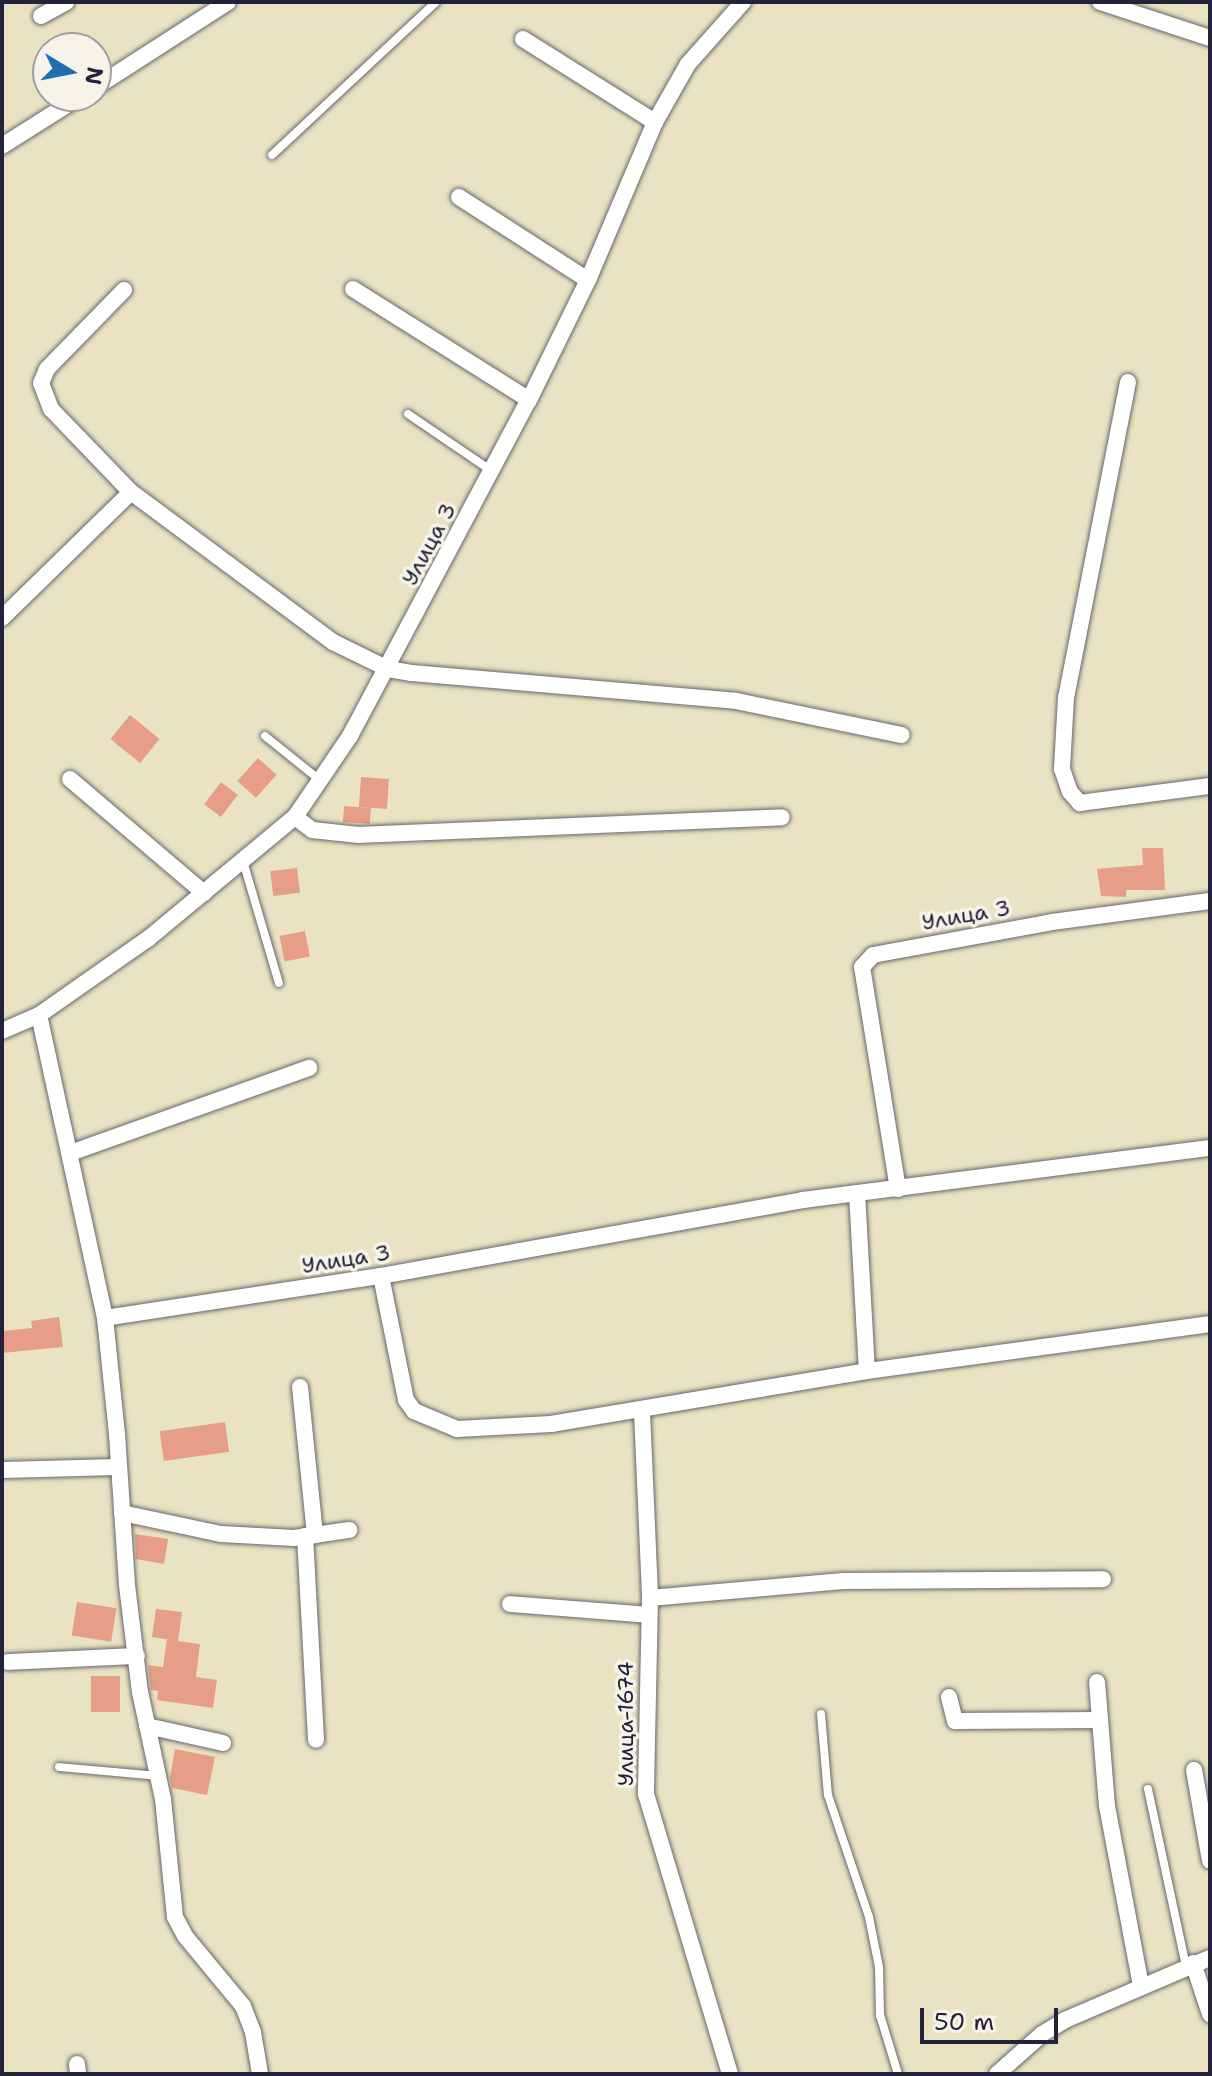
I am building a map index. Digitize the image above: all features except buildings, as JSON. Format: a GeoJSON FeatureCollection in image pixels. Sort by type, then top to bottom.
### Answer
{"type":"FeatureCollection","features":[{"type":"Feature","properties":{"kind":"street"},"geometry":{"type":"LineString","coordinates":[[41,16],[66,2]]}},
{"type":"Feature","properties":{"kind":"street"},"geometry":{"type":"LineString","coordinates":[[112,77],[228,2]]}},
{"type":"Feature","properties":{"kind":"street","name":"Улица 3"},"geometry":{"type":"LineString","coordinates":[[2,1031],[39,1015],[149,938],[295,817],[350,736],[388,669],[529,400],[588,280],[655,122],[688,64],[743,2]]}},
{"type":"Feature","properties":{"kind":"street"},"geometry":{"type":"LineString","coordinates":[[1100,2],[1146,8],[1210,38]]}},
{"type":"Feature","properties":{"kind":"street"},"geometry":{"type":"LineString","coordinates":[[523,39],[655,122]]}},
{"type":"Feature","properties":{"kind":"street"},"geometry":{"type":"LineString","coordinates":[[2,146],[56,112]]}},
{"type":"Feature","properties":{"kind":"street"},"geometry":{"type":"LineString","coordinates":[[459,197],[588,280]]}},
{"type":"Feature","properties":{"kind":"street"},"geometry":{"type":"LineString","coordinates":[[353,289],[529,400]]}},
{"type":"Feature","properties":{"kind":"street"},"geometry":{"type":"LineString","coordinates":[[124,290],[47,369],[41,383],[51,409],[131,492],[333,642],[388,669],[736,701],[902,735]]}},
{"type":"Feature","properties":{"kind":"street"},"geometry":{"type":"LineString","coordinates":[[1128,382],[1066,697],[1062,769],[1070,792],[1080,803],[1210,786]]}},
{"type":"Feature","properties":{"kind":"street"},"geometry":{"type":"LineString","coordinates":[[2,618],[131,492]]}},
{"type":"Feature","properties":{"kind":"street"},"geometry":{"type":"LineString","coordinates":[[70,779],[204,893]]}},
{"type":"Feature","properties":{"kind":"street"},"geometry":{"type":"LineString","coordinates":[[295,817],[312,830],[359,835],[782,817]]}},
{"type":"Feature","properties":{"kind":"street","name":"Улица 3"},"geometry":{"type":"LineString","coordinates":[[898,1189],[862,967],[873,955],[1052,922],[1210,901]]}},
{"type":"Feature","properties":{"kind":"street"},"geometry":{"type":"LineString","coordinates":[[39,1015],[105,1318],[127,1585],[147,1726],[158,1776],[175,1917],[185,1936],[243,2006],[253,2032],[260,2074]]}},
{"type":"Feature","properties":{"kind":"street"},"geometry":{"type":"LineString","coordinates":[[70,1153],[309,1068]]}},
{"type":"Feature","properties":{"kind":"street","name":"Улица 3"},"geometry":{"type":"LineString","coordinates":[[105,1318],[381,1276],[803,1200],[1210,1148]]}},
{"type":"Feature","properties":{"kind":"street"},"geometry":{"type":"LineString","coordinates":[[857,1193],[867,1371]]}},
{"type":"Feature","properties":{"kind":"street"},"geometry":{"type":"LineString","coordinates":[[381,1276],[402,1388],[414,1411],[457,1429],[498,1429],[642,1412],[867,1371],[1210,1324]]}},
{"type":"Feature","properties":{"kind":"street"},"geometry":{"type":"LineString","coordinates":[[300,1387],[310,1536],[316,1740]]}},
{"type":"Feature","properties":{"kind":"street","name":"Улица-1674"},"geometry":{"type":"LineString","coordinates":[[642,1412],[650,1598],[646,1794],[730,2074]]}},
{"type":"Feature","properties":{"kind":"street"},"geometry":{"type":"LineString","coordinates":[[2,1470],[118,1467]]}},
{"type":"Feature","properties":{"kind":"street"},"geometry":{"type":"LineString","coordinates":[[122,1513],[221,1534],[310,1536],[349,1530]]}},
{"type":"Feature","properties":{"kind":"street"},"geometry":{"type":"LineString","coordinates":[[650,1598],[843,1581],[1103,1579]]}},
{"type":"Feature","properties":{"kind":"street"},"geometry":{"type":"LineString","coordinates":[[510,1604],[649,1615]]}},
{"type":"Feature","properties":{"kind":"street"},"geometry":{"type":"LineString","coordinates":[[8,1662],[137,1656]]}},
{"type":"Feature","properties":{"kind":"street"},"geometry":{"type":"LineString","coordinates":[[1097,1682],[1107,1806],[1141,1986]]}},
{"type":"Feature","properties":{"kind":"street"},"geometry":{"type":"LineString","coordinates":[[949,1697],[955,1721],[1099,1720]]}},
{"type":"Feature","properties":{"kind":"street"},"geometry":{"type":"LineString","coordinates":[[147,1726],[223,1743]]}},
{"type":"Feature","properties":{"kind":"street"},"geometry":{"type":"LineString","coordinates":[[1194,1770],[1210,1861]]}},
{"type":"Feature","properties":{"kind":"street"},"geometry":{"type":"LineString","coordinates":[[997,2074],[1054,2027],[1196,1962],[1210,2014]]}},
{"type":"Feature","properties":{"kind":"lane"},"geometry":{"type":"LineString","coordinates":[[272,155],[436,2]]}},
{"type":"Feature","properties":{"kind":"lane"},"geometry":{"type":"LineString","coordinates":[[408,414],[492,471]]}},
{"type":"Feature","properties":{"kind":"lane"},"geometry":{"type":"LineString","coordinates":[[265,736],[320,780]]}},
{"type":"Feature","properties":{"kind":"lane"},"geometry":{"type":"LineString","coordinates":[[242,860],[279,983]]}},
{"type":"Feature","properties":{"kind":"lane"},"geometry":{"type":"LineString","coordinates":[[821,1714],[828,1795],[869,1917],[879,1967],[880,2015],[898,2074]]}},
{"type":"Feature","properties":{"kind":"lane"},"geometry":{"type":"LineString","coordinates":[[59,1767],[158,1776]]}},
{"type":"Feature","properties":{"kind":"lane"},"geometry":{"type":"LineString","coordinates":[[1148,1789],[1196,1962]]}}]}
